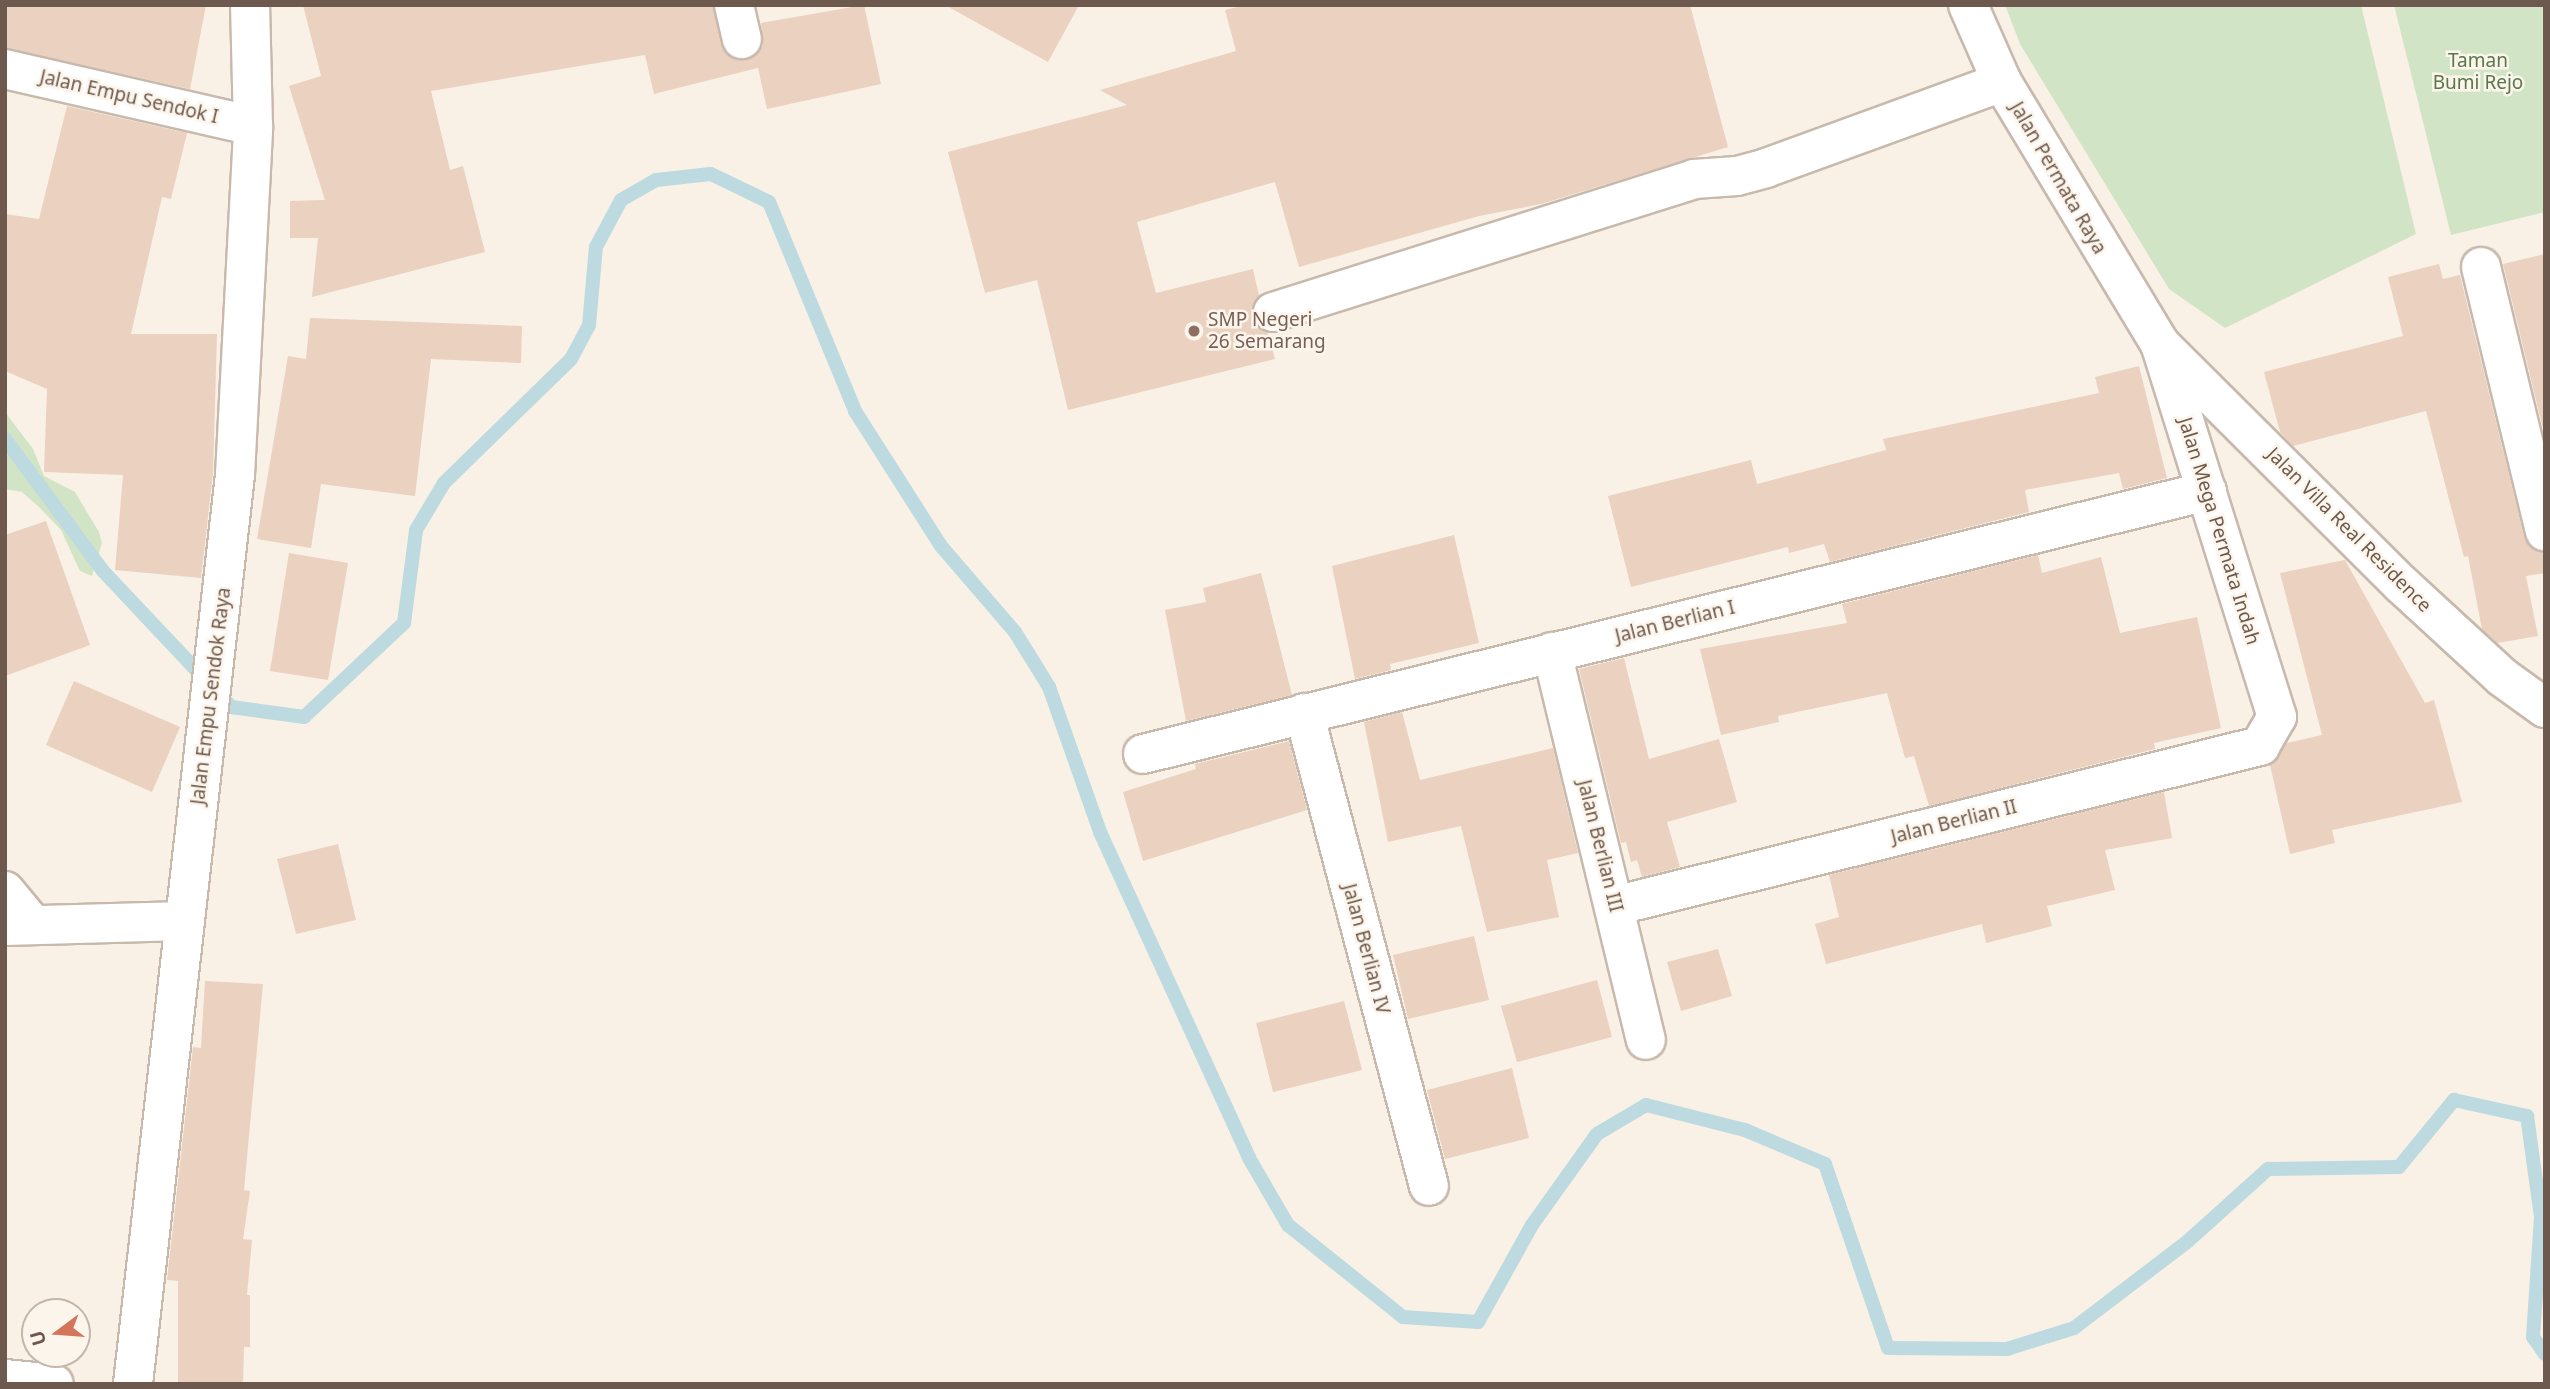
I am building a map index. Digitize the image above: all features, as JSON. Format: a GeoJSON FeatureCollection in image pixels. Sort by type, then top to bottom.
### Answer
{"type":"FeatureCollection","features":[{"type":"Feature","properties":{"kind":"street","name":"Jalan Empu Sendok Raya"},"geometry":{"type":"LineString","coordinates":[[133,1384],[184,921],[209,729],[235,475],[253,126],[250,5]]}},
{"type":"Feature","properties":{"kind":"street","name":"Jalan Permata Raya"},"geometry":{"type":"LineString","coordinates":[[1968,5],[2001,82],[2160,344]]}},
{"type":"Feature","properties":{"kind":"street","name":"Jalan Empu Sendok I"},"geometry":{"type":"LineString","coordinates":[[5,69],[253,126]]}},
{"type":"Feature","properties":{"kind":"street"},"geometry":{"type":"LineString","coordinates":[[1273,312],[1694,179],[1737,176],[1766,168],[2001,82]]}},
{"type":"Feature","properties":{"kind":"street"},"geometry":{"type":"LineString","coordinates":[[2480,267],[2545,531]]}},
{"type":"Feature","properties":{"kind":"street","name":"Jalan Mega Permata Indah"},"geometry":{"type":"LineString","coordinates":[[2160,344],[2277,717]]}},
{"type":"Feature","properties":{"kind":"street","name":"Jalan Villa Real Residence"},"geometry":{"type":"LineString","coordinates":[[2160,344],[2401,584],[2502,677],[2545,708]]}},
{"type":"Feature","properties":{"kind":"street","name":"Jalan Berlian I"},"geometry":{"type":"LineString","coordinates":[[1143,754],[2207,491]]}},
{"type":"Feature","properties":{"kind":"street","name":"Jalan Berlian III"},"geometry":{"type":"LineString","coordinates":[[1552,652],[1646,1040]]}},
{"type":"Feature","properties":{"kind":"street","name":"Jalan Berlian IV"},"geometry":{"type":"LineString","coordinates":[[1304,713],[1429,1186]]}},
{"type":"Feature","properties":{"kind":"street","name":"Jalan Berlian II"},"geometry":{"type":"LineString","coordinates":[[1614,906],[2247,751],[2260,746],[2277,717]]}},
{"type":"Feature","properties":{"kind":"street"},"geometry":{"type":"LineString","coordinates":[[5,891],[19,926],[184,921]]}},
{"type":"Feature","properties":{"kind":"street"},"geometry":{"type":"LineString","coordinates":[[5,1379],[54,1384]]}},
{"type":"Feature","properties":{"kind":"green space"},"geometry":{"type":"Polygon","coordinates":[[[2005,5],[2361,5],[2416,234],[2225,328],[2169,289],[2020,44],[2005,5]]]}},
{"type":"Feature","properties":{"kind":"green space","name":"Taman Bumi Rejo"},"geometry":{"type":"Polygon","coordinates":[[[2394,5],[2545,5],[2545,212],[2451,235],[2394,5]]]}},
{"type":"Feature","properties":{"kind":"green space"},"geometry":{"type":"Polygon","coordinates":[[[5,412],[33,449],[44,476],[75,492],[99,532],[102,543],[92,576],[80,571],[61,530],[39,507],[22,492],[5,489],[5,412]]]}},
{"type":"Feature","properties":{"kind":"building"},"geometry":{"type":"Polygon","coordinates":[[[5,5],[206,5],[190,89],[5,48],[5,5]]]}},
{"type":"Feature","properties":{"kind":"building"},"geometry":{"type":"Polygon","coordinates":[[[303,5],[713,5],[726,53],[746,60],[763,46],[761,23],[864,5],[881,84],[767,109],[758,68],[654,94],[645,55],[431,91],[450,170],[463,166],[485,252],[312,297],[318,238],[290,238],[290,201],[325,200],[289,86],[321,76],[303,5]]]}},
{"type":"Feature","properties":{"kind":"building"},"geometry":{"type":"Polygon","coordinates":[[[945,5],[1079,5],[1048,62],[945,5]]]}},
{"type":"Feature","properties":{"kind":"building"},"geometry":{"type":"Polygon","coordinates":[[[1245,5],[1690,5],[1728,147],[1541,204],[1479,216],[1299,267],[1275,182],[1137,222],[1156,293],[1253,269],[1259,296],[1252,307],[1252,318],[1268,333],[1275,359],[1068,410],[1037,280],[985,293],[948,152],[1127,105],[1100,90],[1236,51],[1225,10],[1245,5]]]}},
{"type":"Feature","properties":{"kind":"building"},"geometry":{"type":"Polygon","coordinates":[[[67,106],[187,133],[171,199],[162,197],[131,334],[217,334],[213,473],[201,578],[115,570],[123,475],[44,472],[47,389],[5,371],[5,214],[39,219],[67,106]]]}},
{"type":"Feature","properties":{"kind":"building"},"geometry":{"type":"Polygon","coordinates":[[[2545,254],[2545,437],[2503,264],[2545,254]]]}},
{"type":"Feature","properties":{"kind":"building"},"geometry":{"type":"Polygon","coordinates":[[[2439,264],[2443,279],[2460,275],[2524,536],[2530,547],[2545,552],[2545,573],[2526,576],[2538,636],[2497,643],[2482,629],[2468,556],[2464,557],[2426,411],[2293,446],[2280,432],[2264,372],[2403,336],[2388,277],[2439,264]]]}},
{"type":"Feature","properties":{"kind":"building"},"geometry":{"type":"Polygon","coordinates":[[[310,318],[522,326],[521,363],[431,359],[415,496],[321,484],[311,548],[257,539],[288,356],[306,359],[310,318]]]}},
{"type":"Feature","properties":{"kind":"building"},"geometry":{"type":"Polygon","coordinates":[[[2139,366],[2167,478],[2123,489],[2119,473],[2025,490],[2029,512],[1830,562],[1824,544],[1789,553],[1788,547],[1631,587],[1608,496],[1751,460],[1757,484],[1886,450],[1883,439],[2099,393],[2095,377],[2139,366]]]}},
{"type":"Feature","properties":{"kind":"building"},"geometry":{"type":"Polygon","coordinates":[[[46,521],[90,645],[5,676],[5,535],[46,521]]]}},
{"type":"Feature","properties":{"kind":"building"},"geometry":{"type":"Polygon","coordinates":[[[1454,535],[1479,643],[1390,664],[1391,670],[1355,679],[1332,566],[1454,535]]]}},
{"type":"Feature","properties":{"kind":"building"},"geometry":{"type":"Polygon","coordinates":[[[289,553],[348,563],[328,680],[270,671],[289,553]]]}},
{"type":"Feature","properties":{"kind":"building"},"geometry":{"type":"Polygon","coordinates":[[[2038,555],[2042,573],[2101,557],[2120,633],[2197,617],[2221,728],[2154,743],[2155,749],[1929,806],[1914,756],[1905,758],[1887,693],[1778,716],[1779,722],[1721,735],[1700,649],[1847,623],[1842,604],[2038,555]]]}},
{"type":"Feature","properties":{"kind":"building"},"geometry":{"type":"Polygon","coordinates":[[[2345,560],[2425,703],[2434,700],[2462,802],[2332,830],[2335,843],[2290,854],[2270,765],[2287,743],[2322,735],[2280,573],[2345,560]]]}},
{"type":"Feature","properties":{"kind":"building"},"geometry":{"type":"Polygon","coordinates":[[[1261,573],[1292,695],[1186,721],[1165,610],[1206,602],[1203,588],[1261,573]]]}},
{"type":"Feature","properties":{"kind":"building"},"geometry":{"type":"Polygon","coordinates":[[[1624,658],[1649,759],[1719,739],[1737,802],[1667,822],[1680,867],[1642,877],[1637,860],[1631,862],[1626,842],[1621,843],[1579,669],[1624,658]]]}},
{"type":"Feature","properties":{"kind":"building"},"geometry":{"type":"Polygon","coordinates":[[[74,681],[180,727],[152,792],[46,745],[74,681]]]}},
{"type":"Feature","properties":{"kind":"building"},"geometry":{"type":"Polygon","coordinates":[[[1402,712],[1420,780],[1553,748],[1578,853],[1547,860],[1559,917],[1487,932],[1461,826],[1388,842],[1364,722],[1402,712]]]}},
{"type":"Feature","properties":{"kind":"building"},"geometry":{"type":"Polygon","coordinates":[[[1289,741],[1307,810],[1143,861],[1123,792],[1196,769],[1195,764],[1289,741]]]}},
{"type":"Feature","properties":{"kind":"building"},"geometry":{"type":"Polygon","coordinates":[[[2164,792],[2172,838],[2105,850],[2115,890],[2047,906],[2052,926],[1986,943],[1982,924],[1826,964],[1815,924],[1839,917],[1829,875],[2164,792]]]}},
{"type":"Feature","properties":{"kind":"building"},"geometry":{"type":"Polygon","coordinates":[[[338,844],[356,920],[296,934],[277,859],[338,844]]]}},
{"type":"Feature","properties":{"kind":"building"},"geometry":{"type":"Polygon","coordinates":[[[1474,936],[1489,1000],[1408,1019],[1393,955],[1474,936]]]}},
{"type":"Feature","properties":{"kind":"building"},"geometry":{"type":"Polygon","coordinates":[[[1718,949],[1732,996],[1681,1011],[1667,962],[1718,949]]]}},
{"type":"Feature","properties":{"kind":"building"},"geometry":{"type":"Polygon","coordinates":[[[1597,980],[1612,1037],[1517,1062],[1501,1006],[1597,980]]]}},
{"type":"Feature","properties":{"kind":"building"},"geometry":{"type":"Polygon","coordinates":[[[205,981],[263,984],[244,1190],[250,1191],[243,1239],[252,1240],[247,1295],[250,1295],[250,1347],[244,1347],[243,1384],[178,1384],[178,1281],[167,1280],[193,1047],[201,1048],[205,981]]]}},
{"type":"Feature","properties":{"kind":"building"},"geometry":{"type":"Polygon","coordinates":[[[1344,1001],[1362,1070],[1273,1092],[1256,1023],[1344,1001]]]}},
{"type":"Feature","properties":{"kind":"building"},"geometry":{"type":"Polygon","coordinates":[[[1512,1068],[1529,1138],[1445,1159],[1427,1090],[1512,1068]]]}},
{"type":"Feature","properties":{"kind":"waterway"},"geometry":{"type":"LineString","coordinates":[[5,439],[103,571],[231,707],[304,717],[404,623],[416,530],[444,483],[571,359],[589,325],[596,247],[621,200],[656,180],[711,174],[769,202],[855,411],[941,546],[1015,632],[1049,687],[1100,832],[1249,1158],[1288,1225],[1403,1317],[1478,1322],[1532,1225],[1597,1134],[1646,1105],[1745,1130],[1825,1164],[1888,1348],[2007,1349],[2074,1328],[2188,1241],[2268,1169],[2399,1167],[2454,1100],[2527,1116],[2541,1217],[2533,1337],[2545,1354]]}},
{"type":"Feature","properties":{"kind":"place","name":"SMP Negeri 26 Semarang"},"geometry":{"type":"Point","coordinates":[1194,331]}}]}
